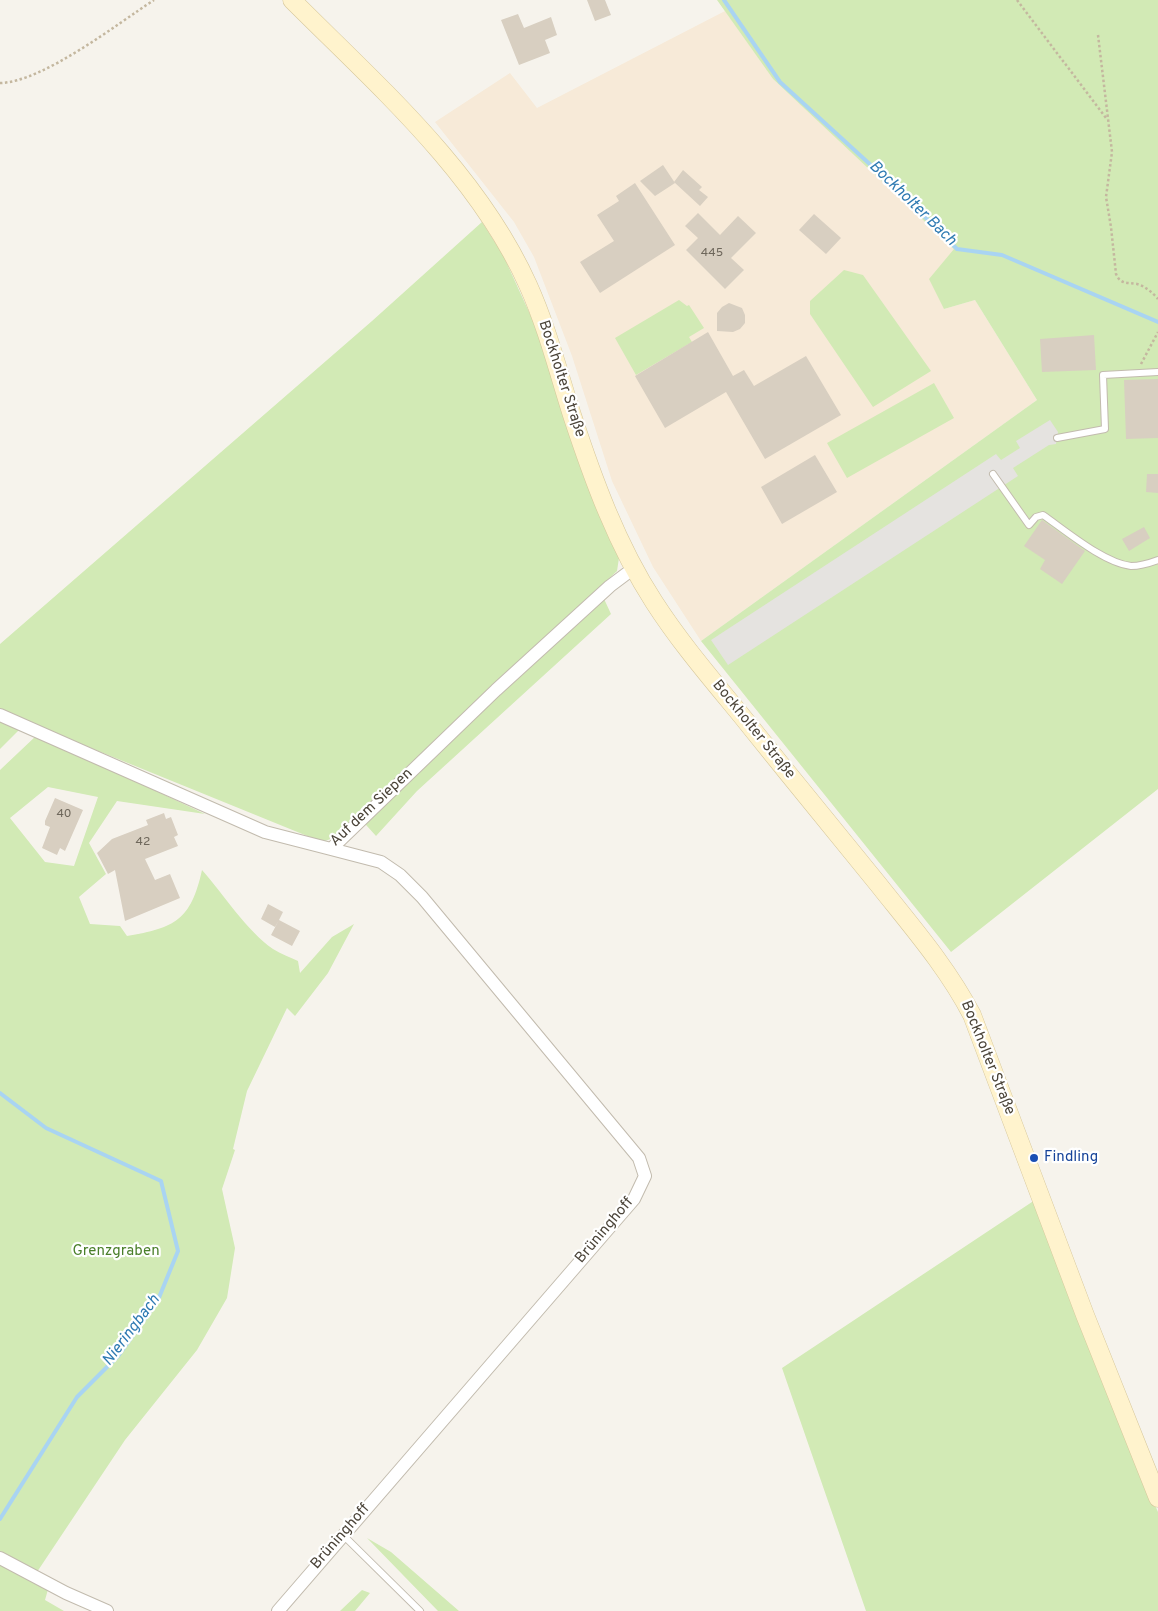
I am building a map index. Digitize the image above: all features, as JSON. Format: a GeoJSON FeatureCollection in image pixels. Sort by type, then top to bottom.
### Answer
{"type":"FeatureCollection","features":[{"type":"Feature","properties":{"kind":"street","name":"Bockholter Straße"},"geometry":{"type":"LineString","coordinates":[[292,0],[394,101],[426,136],[469,190],[511,252],[540,314],[595,482],[634,568],[652,600],[679,638],[918,935],[960,991],[977,1030],[1085,1315],[1158,1498]]}},
{"type":"Feature","properties":{"kind":"street","name":"Auf dem Siepen"},"geometry":{"type":"LineString","coordinates":[[0,715],[265,832],[331,849],[518,671],[610,586],[634,568]]}},
{"type":"Feature","properties":{"kind":"street","name":"Brüninghoff"},"geometry":{"type":"LineString","coordinates":[[278,1611],[634,1199],[645,1176],[639,1158],[422,897],[400,875],[381,862],[331,849]]}},
{"type":"Feature","properties":{"kind":"street"},"geometry":{"type":"LineString","coordinates":[[0,1558],[66,1593],[107,1611]]}},
{"type":"Feature","properties":{"kind":"lane"},"geometry":{"type":"LineString","coordinates":[[1057,438],[1105,429],[1103,374],[1158,372]]}},
{"type":"Feature","properties":{"kind":"lane"},"geometry":{"type":"LineString","coordinates":[[993,474],[1029,525],[1036,517],[1044,515],[1084,543],[1110,558],[1131,566],[1149,564],[1158,560]]}},
{"type":"Feature","properties":{"kind":"lane"},"geometry":{"type":"LineString","coordinates":[[343,1535],[420,1611]]}},
{"type":"Feature","properties":{"kind":"path"},"geometry":{"type":"LineString","coordinates":[[0,83],[7,83],[47,69],[154,0]]}},
{"type":"Feature","properties":{"kind":"path"},"geometry":{"type":"LineString","coordinates":[[1017,0],[1108,120]]}},
{"type":"Feature","properties":{"kind":"path"},"geometry":{"type":"LineString","coordinates":[[1098,35],[1112,152],[1106,197],[1112,227],[1116,274],[1119,280],[1125,284],[1143,287],[1158,299]]}},
{"type":"Feature","properties":{"kind":"path"},"geometry":{"type":"LineString","coordinates":[[1136,373],[1158,332]]}},
{"type":"Feature","properties":{"kind":"shaded area"},"geometry":{"type":"Polygon","coordinates":[[[725,11],[773,79],[954,249],[944,309],[975,300],[1037,400],[701,641],[653,567],[612,481],[572,356],[534,257],[514,222],[435,122],[510,73],[537,108],[725,11]]]}},
{"type":"Feature","properties":{"kind":"shaded area"},"geometry":{"type":"Polygon","coordinates":[[[1050,420],[1058,432],[1056,444],[1049,445],[1013,468],[1018,476],[728,665],[711,640],[996,454],[1001,460],[1020,448],[1016,441],[1050,420]]]}},
{"type":"Feature","properties":{"kind":"green space"},"geometry":{"type":"Polygon","coordinates":[[[717,0],[1158,0],[1158,789],[951,952],[701,641],[1037,400],[975,300],[944,309],[929,279],[954,249],[773,79],[717,0]]]}},
{"type":"Feature","properties":{"kind":"green space"},"geometry":{"type":"Polygon","coordinates":[[[482,222],[503,255],[540,336],[619,558],[617,571],[599,588],[611,614],[417,791],[376,836],[358,816],[339,836],[322,842],[27,722],[0,749],[0,644],[372,321],[482,222]]]}},
{"type":"Feature","properties":{"kind":"green space"},"geometry":{"type":"Polygon","coordinates":[[[844,270],[863,275],[931,371],[873,407],[810,314],[810,301],[844,270]]]}},
{"type":"Feature","properties":{"kind":"green space"},"geometry":{"type":"Polygon","coordinates":[[[679,300],[687,306],[689,305],[704,328],[689,337],[692,342],[636,375],[615,338],[679,300]]]}},
{"type":"Feature","properties":{"kind":"green space"},"geometry":{"type":"Polygon","coordinates":[[[934,383],[954,418],[847,478],[827,443],[934,383]]]}},
{"type":"Feature","properties":{"kind":"green space","name":"Grenzgraben"},"geometry":{"type":"Polygon","coordinates":[[[37,735],[205,814],[117,801],[89,843],[106,874],[79,897],[90,924],[120,926],[127,936],[169,925],[186,911],[198,887],[202,870],[254,933],[276,951],[298,961],[300,973],[332,937],[354,924],[328,973],[295,1016],[287,1008],[247,1091],[233,1149],[235,1150],[222,1189],[235,1248],[227,1298],[197,1350],[125,1440],[33,1578],[49,1586],[45,1600],[64,1611],[0,1611],[0,770],[37,735]],[[48,787],[10,818],[45,862],[74,866],[98,797],[48,787]]]}},
{"type":"Feature","properties":{"kind":"green space"},"geometry":{"type":"Polygon","coordinates":[[[1035,1200],[1116,1416],[1158,1512],[1158,1611],[866,1611],[782,1368],[1035,1200]]]}},
{"type":"Feature","properties":{"kind":"green space"},"geometry":{"type":"Polygon","coordinates":[[[367,1538],[391,1552],[459,1611],[438,1611],[367,1538]]]}},
{"type":"Feature","properties":{"kind":"green space"},"geometry":{"type":"Polygon","coordinates":[[[362,1590],[370,1593],[355,1611],[340,1611],[362,1590]]]}},
{"type":"Feature","properties":{"kind":"building"},"geometry":{"type":"Polygon","coordinates":[[[587,0],[605,0],[611,15],[595,21],[587,0]]]}},
{"type":"Feature","properties":{"kind":"building"},"geometry":{"type":"Polygon","coordinates":[[[518,14],[524,28],[551,17],[557,35],[545,40],[550,53],[519,65],[501,20],[518,14]]]}},
{"type":"Feature","properties":{"kind":"building"},"geometry":{"type":"Polygon","coordinates":[[[663,165],[675,183],[655,196],[640,181],[663,165]]]}},
{"type":"Feature","properties":{"kind":"building"},"geometry":{"type":"Polygon","coordinates":[[[683,170],[702,187],[699,190],[708,197],[700,206],[674,182],[683,170]]]}},
{"type":"Feature","properties":{"kind":"building"},"geometry":{"type":"Polygon","coordinates":[[[635,183],[675,245],[600,293],[580,262],[614,241],[597,215],[619,201],[616,196],[635,183]]]}},
{"type":"Feature","properties":{"kind":"building"},"geometry":{"type":"Polygon","coordinates":[[[698,213],[720,235],[738,216],[756,233],[731,258],[744,270],[725,289],[686,250],[698,238],[685,226],[698,213]]]}},
{"type":"Feature","properties":{"kind":"building"},"geometry":{"type":"Polygon","coordinates":[[[814,214],[841,238],[826,254],[799,230],[814,214]]]}},
{"type":"Feature","properties":{"kind":"building"},"geometry":{"type":"Polygon","coordinates":[[[729,303],[742,308],[745,315],[745,323],[740,329],[733,332],[717,331],[717,313],[729,303]]]}},
{"type":"Feature","properties":{"kind":"building"},"geometry":{"type":"Polygon","coordinates":[[[708,332],[733,376],[744,370],[754,386],[806,356],[841,415],[765,459],[726,392],[665,428],[635,376],[708,332]]]}},
{"type":"Feature","properties":{"kind":"building"},"geometry":{"type":"Polygon","coordinates":[[[1094,335],[1096,370],[1042,372],[1040,339],[1094,335]]]}},
{"type":"Feature","properties":{"kind":"building"},"geometry":{"type":"Polygon","coordinates":[[[1158,379],[1158,438],[1126,439],[1124,380],[1158,379]]]}},
{"type":"Feature","properties":{"kind":"building"},"geometry":{"type":"Polygon","coordinates":[[[815,455],[837,492],[782,524],[761,487],[815,455]]]}},
{"type":"Feature","properties":{"kind":"building"},"geometry":{"type":"Polygon","coordinates":[[[1147,474],[1158,474],[1158,493],[1146,492],[1147,474]]]}},
{"type":"Feature","properties":{"kind":"building"},"geometry":{"type":"Polygon","coordinates":[[[1042,520],[1085,551],[1062,584],[1040,569],[1045,560],[1024,546],[1042,520]]]}},
{"type":"Feature","properties":{"kind":"building"},"geometry":{"type":"Polygon","coordinates":[[[1144,527],[1150,538],[1129,551],[1122,539],[1144,527]]]}},
{"type":"Feature","properties":{"kind":"building"},"geometry":{"type":"Polygon","coordinates":[[[55,798],[83,810],[65,851],[60,848],[57,855],[42,848],[50,827],[45,825],[45,821],[55,798]]]}},
{"type":"Feature","properties":{"kind":"building"},"geometry":{"type":"Polygon","coordinates":[[[164,813],[166,819],[171,817],[178,835],[174,837],[178,846],[145,859],[155,880],[170,874],[180,898],[125,921],[115,870],[108,874],[97,853],[112,839],[148,825],[146,820],[164,813]]]}},
{"type":"Feature","properties":{"kind":"building"},"geometry":{"type":"Polygon","coordinates":[[[268,904],[283,912],[275,927],[261,919],[268,904]]]}},
{"type":"Feature","properties":{"kind":"building"},"geometry":{"type":"Polygon","coordinates":[[[279,920],[300,931],[292,946],[271,935],[279,920]]]}},
{"type":"Feature","properties":{"kind":"waterway","name":"Bockholter Bach"},"geometry":{"type":"LineString","coordinates":[[724,0],[780,82],[897,189],[957,249],[1002,255],[1158,322]]}},
{"type":"Feature","properties":{"kind":"waterway","name":"Nieringbach"},"geometry":{"type":"LineString","coordinates":[[0,1093],[46,1128],[161,1181],[178,1251],[158,1300],[118,1356],[77,1397],[0,1519]]}},
{"type":"Feature","properties":{"kind":"place","name":"Findling"},"geometry":{"type":"Point","coordinates":[1034,1158]}}]}
